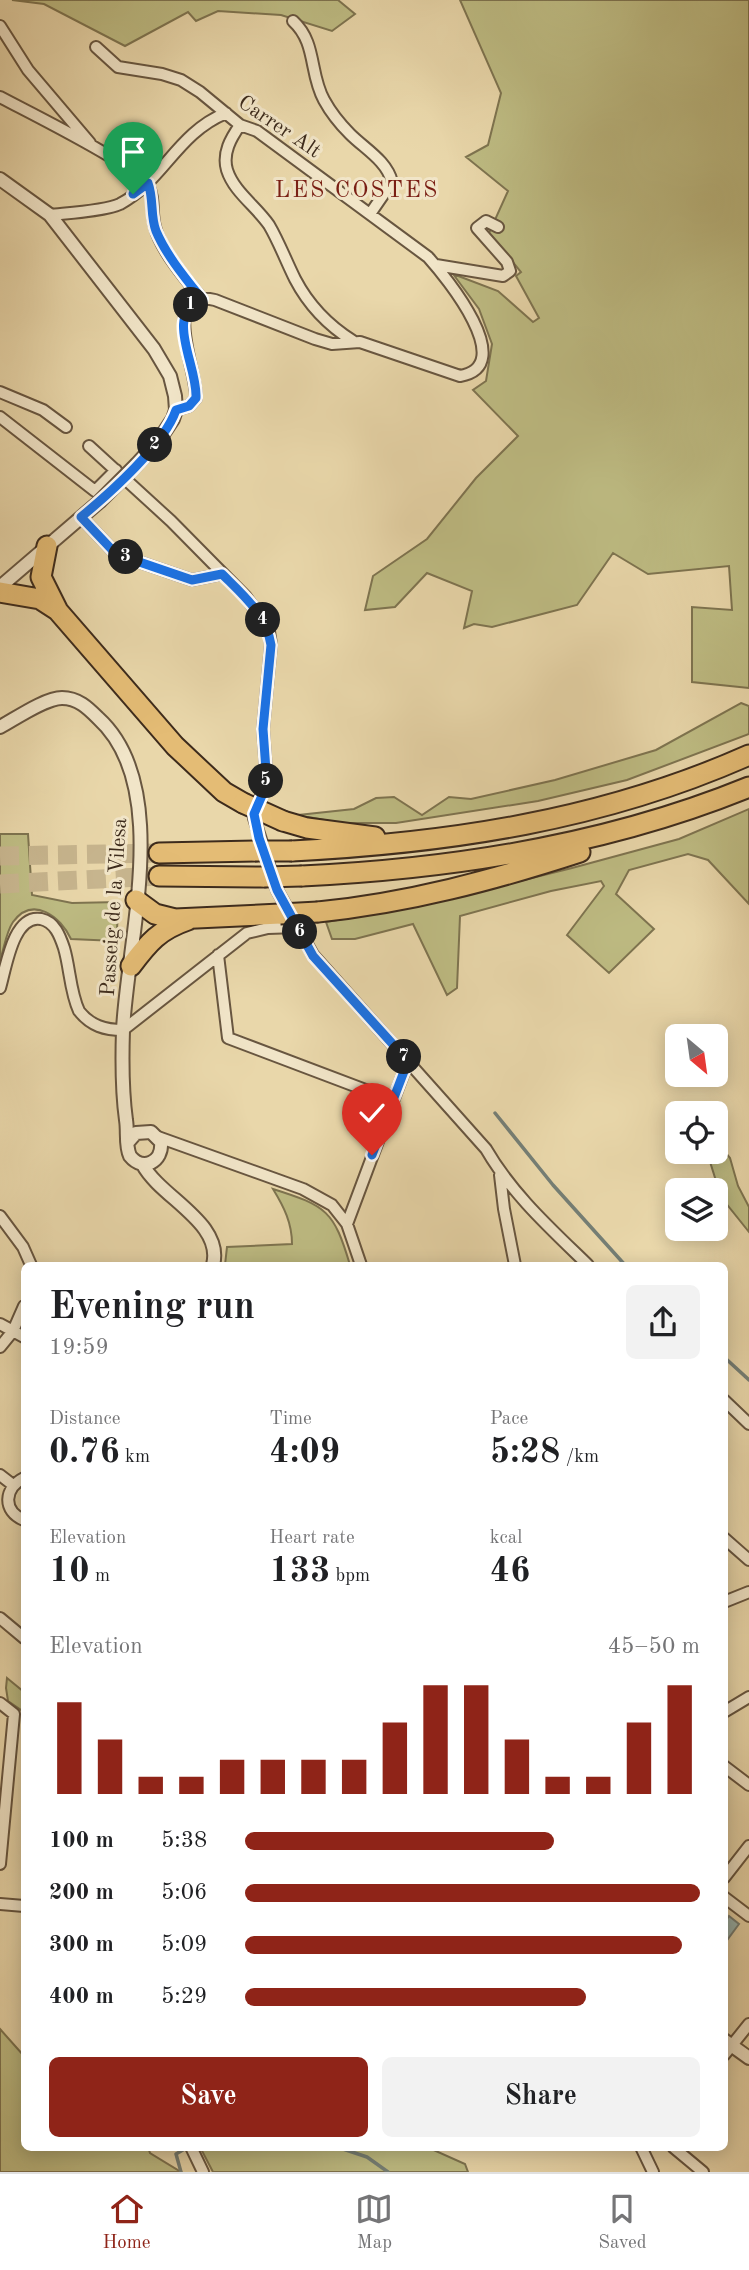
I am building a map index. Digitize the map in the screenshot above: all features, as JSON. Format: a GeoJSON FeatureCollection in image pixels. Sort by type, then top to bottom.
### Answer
{"type":"FeatureCollection","features":[{"type":"Feature","properties":{"kind":"highway"},"geometry":{"type":"LineString","coordinates":[[47,547],[41,577],[58,611],[175,746],[224,792],[283,821],[307,828],[418,842]]}},
{"type":"Feature","properties":{"kind":"highway"},"geometry":{"type":"LineString","coordinates":[[0,589],[40,599],[58,611]]}},
{"type":"Feature","properties":{"kind":"highway"},"geometry":{"type":"LineString","coordinates":[[159,853],[292,851],[418,842],[484,833],[573,815],[676,784],[749,755]]}},
{"type":"Feature","properties":{"kind":"highway"},"geometry":{"type":"LineString","coordinates":[[159,876],[302,876],[411,869],[511,855],[611,833],[749,787]]}},
{"type":"Feature","properties":{"kind":"highway"},"geometry":{"type":"LineString","coordinates":[[136,900],[155,914],[175,919],[318,912],[381,904],[480,882],[600,845],[659,818]]}},
{"type":"Feature","properties":{"kind":"highway"},"geometry":{"type":"LineString","coordinates":[[131,966],[151,940],[161,932],[193,918]]}},
{"type":"Feature","properties":{"kind":"street"},"geometry":{"type":"LineString","coordinates":[[293,21],[309,43],[314,72],[324,100],[348,132],[390,175],[392,182],[370,214]]}},
{"type":"Feature","properties":{"kind":"street"},"geometry":{"type":"LineString","coordinates":[[0,26],[28,70],[96,149]]}},
{"type":"Feature","properties":{"kind":"street","name":"Carrer Alt"},"geometry":{"type":"LineString","coordinates":[[96,47],[118,67],[162,74],[181,80],[200,92],[240,125],[257,131],[428,257],[480,331],[482,348],[479,366],[471,374],[460,376],[353,341],[331,344],[314,340],[215,300],[202,299]]}},
{"type":"Feature","properties":{"kind":"street"},"geometry":{"type":"LineString","coordinates":[[0,97],[96,149],[148,183],[153,202],[155,230],[202,299],[188,308],[182,322],[194,374],[196,398],[189,406],[176,410]]}},
{"type":"Feature","properties":{"kind":"street"},"geometry":{"type":"LineString","coordinates":[[50,215],[109,208],[120,204],[148,183],[186,139],[202,125],[226,113]]}},
{"type":"Feature","properties":{"kind":"street"},"geometry":{"type":"LineString","coordinates":[[240,125],[228,145],[225,157],[229,176],[269,226],[296,282],[328,322],[353,341]]}},
{"type":"Feature","properties":{"kind":"street"},"geometry":{"type":"LineString","coordinates":[[0,179],[19,190],[50,215],[158,356],[173,386],[176,410],[159,440],[137,464],[99,502],[0,589]]}},
{"type":"Feature","properties":{"kind":"street"},"geometry":{"type":"LineString","coordinates":[[436,265],[503,276],[510,271],[507,262],[477,228],[486,221],[498,227]]}},
{"type":"Feature","properties":{"kind":"street"},"geometry":{"type":"LineString","coordinates":[[314,340],[329,332],[328,322]]}},
{"type":"Feature","properties":{"kind":"street"},"geometry":{"type":"LineString","coordinates":[[0,391],[43,410],[66,427]]}},
{"type":"Feature","properties":{"kind":"street"},"geometry":{"type":"LineString","coordinates":[[0,417],[95,491],[116,470]]}},
{"type":"Feature","properties":{"kind":"street"},"geometry":{"type":"LineString","coordinates":[[89,446],[171,521],[246,597],[269,631],[271,645],[263,729],[267,784],[254,818],[277,890],[313,956],[486,1149],[500,1174],[584,1262]]}},
{"type":"Feature","properties":{"kind":"street"},"geometry":{"type":"LineString","coordinates":[[81,517],[116,554],[192,580],[222,574]]}},
{"type":"Feature","properties":{"kind":"street","name":"Passeig de la Vilesa"},"geometry":{"type":"LineString","coordinates":[[0,727],[51,701],[62,698],[82,703],[115,736],[130,767],[137,797],[140,838],[131,966],[123,1030],[123,1096],[129,1141]]}},
{"type":"Feature","properties":{"kind":"street"},"geometry":{"type":"LineString","coordinates":[[0,988],[17,932],[23,924],[42,919],[51,923],[57,931],[66,955],[79,1011],[86,1020],[95,1025],[123,1030],[252,931],[297,927]]}},
{"type":"Feature","properties":{"kind":"street"},"geometry":{"type":"LineString","coordinates":[[218,955],[228,1038],[393,1100]]}},
{"type":"Feature","properties":{"kind":"street"},"geometry":{"type":"LineString","coordinates":[[347,1224],[408,1061]]}},
{"type":"Feature","properties":{"kind":"street"},"geometry":{"type":"LineString","coordinates":[[123,1096],[146,1130],[158,1137],[303,1189],[331,1205],[347,1224],[361,1262]]}},
{"type":"Feature","properties":{"kind":"street"},"geometry":{"type":"LineString","coordinates":[[146,1130],[136,1133],[129,1141],[127,1146],[130,1156],[153,1159],[181,1144]]}},
{"type":"Feature","properties":{"kind":"street"},"geometry":{"type":"LineString","coordinates":[[158,1137],[153,1159],[160,1186],[212,1238],[215,1246],[213,1262]]}},
{"type":"Feature","properties":{"kind":"street"},"geometry":{"type":"LineString","coordinates":[[500,1174],[514,1262]]}},
{"type":"Feature","properties":{"kind":"street"},"geometry":{"type":"LineString","coordinates":[[0,1216],[23,1247],[30,1262]]}},
{"type":"Feature","properties":{"kind":"street"},"geometry":{"type":"LineString","coordinates":[[0,1347],[13,1331],[21,1313]]}},
{"type":"Feature","properties":{"kind":"street"},"geometry":{"type":"LineString","coordinates":[[0,1324],[21,1335]]}},
{"type":"Feature","properties":{"kind":"street"},"geometry":{"type":"LineString","coordinates":[[728,1404],[749,1424]]}},
{"type":"Feature","properties":{"kind":"street"},"geometry":{"type":"LineString","coordinates":[[0,1475],[13,1485]]}},
{"type":"Feature","properties":{"kind":"street"},"geometry":{"type":"LineString","coordinates":[[21,1480],[13,1485],[8,1502],[21,1518]]}},
{"type":"Feature","properties":{"kind":"street"},"geometry":{"type":"LineString","coordinates":[[728,1542],[749,1560]]}},
{"type":"Feature","properties":{"kind":"street"},"geometry":{"type":"LineString","coordinates":[[728,1600],[749,1592]]}},
{"type":"Feature","properties":{"kind":"street"},"geometry":{"type":"LineString","coordinates":[[0,1618],[21,1636]]}},
{"type":"Feature","properties":{"kind":"street"},"geometry":{"type":"LineString","coordinates":[[728,1710],[749,1697]]}},
{"type":"Feature","properties":{"kind":"street"},"geometry":{"type":"LineString","coordinates":[[0,1703],[14,1714],[0,1864]]}},
{"type":"Feature","properties":{"kind":"street"},"geometry":{"type":"LineString","coordinates":[[728,1769],[749,1784]]}},
{"type":"Feature","properties":{"kind":"street"},"geometry":{"type":"LineString","coordinates":[[728,1873],[749,1846]]}},
{"type":"Feature","properties":{"kind":"street"},"geometry":{"type":"LineString","coordinates":[[728,1900],[749,1916]]}},
{"type":"Feature","properties":{"kind":"street"},"geometry":{"type":"LineString","coordinates":[[0,1903],[21,1906]]}},
{"type":"Feature","properties":{"kind":"street"},"geometry":{"type":"LineString","coordinates":[[728,2046],[749,2024]]}},
{"type":"Feature","properties":{"kind":"street"},"geometry":{"type":"LineString","coordinates":[[728,2048],[749,2058]]}},
{"type":"Feature","properties":{"kind":"street"},"geometry":{"type":"LineString","coordinates":[[193,2151],[203,2172]]}},
{"type":"Feature","properties":{"kind":"street"},"geometry":{"type":"LineString","coordinates":[[678,2151],[703,2172]]}},
{"type":"Feature","properties":{"kind":"street"},"geometry":{"type":"LineString","coordinates":[[643,2153],[653,2172]]}},
{"type":"Feature","properties":{"kind":"shaded area"},"geometry":{"type":"Polygon","coordinates":[[[12,0],[338,0],[355,14],[332,31],[281,15],[218,11],[196,21],[188,12],[125,46],[44,4],[12,0]]]}},
{"type":"Feature","properties":{"kind":"shaded area"},"geometry":{"type":"Polygon","coordinates":[[[460,0],[749,0],[749,688],[692,682],[692,607],[732,610],[729,566],[648,574],[613,553],[577,605],[492,627],[474,624],[464,628],[472,591],[427,573],[395,607],[365,610],[373,576],[427,539],[476,478],[518,436],[473,390],[486,381],[492,344],[479,309],[453,274],[498,291],[533,322],[539,318],[516,276],[521,272],[489,233],[508,191],[466,157],[488,145],[501,93],[460,0]]]}},
{"type":"Feature","properties":{"kind":"shaded area"},"geometry":{"type":"Polygon","coordinates":[[[741,703],[749,706],[749,734],[627,780],[538,801],[396,823],[340,823],[298,815],[354,809],[376,798],[394,797],[422,815],[449,797],[471,799],[555,780],[656,750],[741,703]]]}},
{"type":"Feature","properties":{"kind":"shaded area"},"geometry":{"type":"Polygon","coordinates":[[[749,809],[749,904],[708,860],[688,854],[629,870],[616,894],[654,929],[609,973],[567,935],[604,886],[601,881],[551,891],[460,916],[457,988],[447,995],[413,924],[355,939],[332,939],[326,922],[419,906],[572,868],[679,839],[749,809]]]}},
{"type":"Feature","properties":{"kind":"shaded area"},"geometry":{"type":"Polygon","coordinates":[[[0,834],[28,834],[32,895],[72,903],[119,902],[116,941],[71,939],[54,917],[46,912],[29,910],[13,922],[0,960],[0,834]]]}},
{"type":"Feature","properties":{"kind":"shaded area"},"geometry":{"type":"Polygon","coordinates":[[[728,1156],[738,1186],[749,1207],[749,1232],[728,1206],[728,1178],[715,1178],[711,1164],[728,1164],[728,1156]]]}},
{"type":"Feature","properties":{"kind":"shaded area"},"geometry":{"type":"Polygon","coordinates":[[[273,1189],[306,1200],[326,1213],[339,1233],[349,1262],[225,1262],[227,1247],[292,1244],[291,1229],[273,1189]]]}},
{"type":"Feature","properties":{"kind":"shaded area"},"geometry":{"type":"Polygon","coordinates":[[[7,1678],[21,1690],[21,1710],[8,1701],[7,1678]]]}},
{"type":"Feature","properties":{"kind":"shaded area"},"geometry":{"type":"Polygon","coordinates":[[[0,2029],[21,2053],[21,2151],[149,2151],[181,2172],[0,2172],[0,2029]]]}},
{"type":"Feature","properties":{"kind":"shaded area"},"geometry":{"type":"Polygon","coordinates":[[[202,2151],[436,2151],[465,2164],[468,2172],[213,2172],[202,2151]]]}},
{"type":"Feature","properties":{"kind":"water"},"geometry":{"type":"Polygon","coordinates":[[[728,1918],[739,1924],[728,1939],[728,1918]]]}},
{"type":"Feature","properties":{"kind":"waterway"},"geometry":{"type":"LineString","coordinates":[[495,1113],[553,1185],[622,1262]]}},
{"type":"Feature","properties":{"kind":"waterway"},"geometry":{"type":"LineString","coordinates":[[728,1361],[749,1380]]}},
{"type":"Feature","properties":{"kind":"waterway"},"geometry":{"type":"LineString","coordinates":[[181,2151],[176,2154],[181,2172]]}},
{"type":"Feature","properties":{"kind":"waterway"},"geometry":{"type":"LineString","coordinates":[[349,2151],[367,2157],[388,2172]]}},
{"type":"Feature","properties":{"kind":"tunnel"},"geometry":{"type":"LineString","coordinates":[[0,856],[159,853]]}},
{"type":"Feature","properties":{"kind":"tunnel"},"geometry":{"type":"LineString","coordinates":[[0,884],[159,876]]}},
{"type":"Feature","properties":{"kind":"district","name":"LES COSTES"},"geometry":{"type":"Point","coordinates":[357,189]}},
{"type":"Feature","properties":{"kind":"route"},"geometry":{"type":"LineString","coordinates":[[133,194],[148,183],[153,202],[155,230],[202,299],[191,304],[182,322],[194,374],[196,398],[189,406],[176,410],[167,429],[154,446],[81,517],[116,554],[192,580],[222,574],[246,597],[269,631],[271,645],[263,729],[267,784],[254,814],[267,863],[277,890],[313,956],[408,1061],[372,1155]]}}]}
